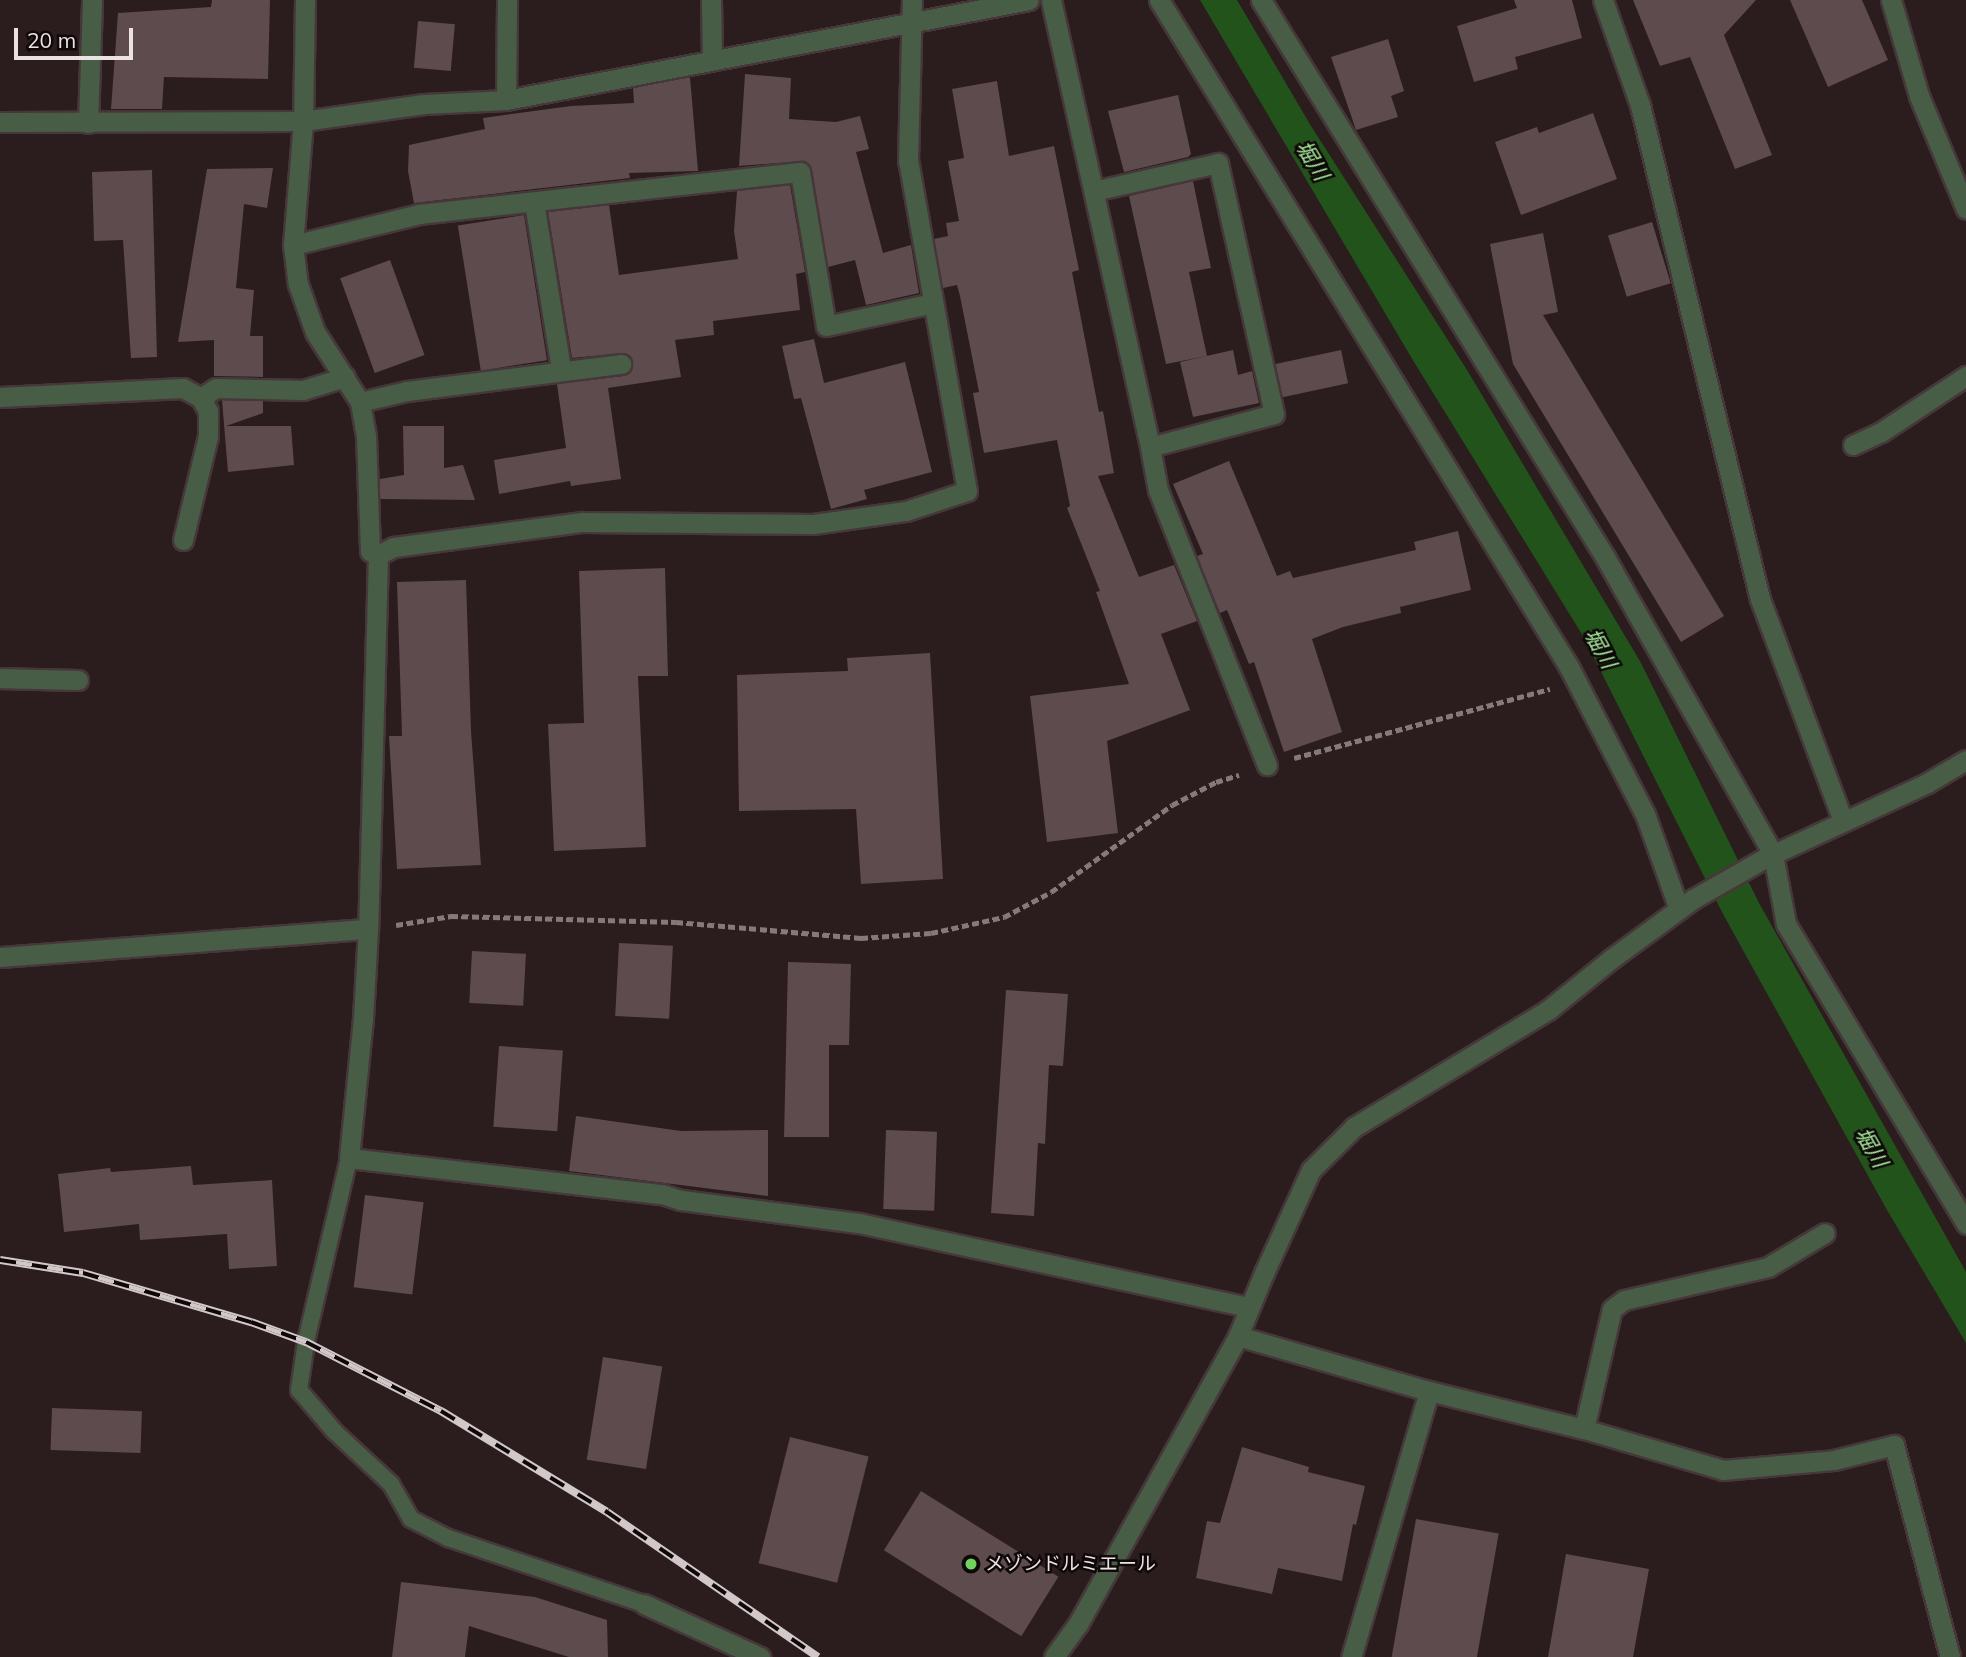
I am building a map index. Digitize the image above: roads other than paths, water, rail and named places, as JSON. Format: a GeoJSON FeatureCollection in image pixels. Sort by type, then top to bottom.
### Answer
{"type":"FeatureCollection","features":[{"type":"Feature","properties":{"kind":"street"},"geometry":{"type":"LineString","coordinates":[[88,123],[92,0]]}},
{"type":"Feature","properties":{"kind":"street"},"geometry":{"type":"LineString","coordinates":[[304,0],[303,121],[293,245],[298,284],[315,332],[360,402],[366,435],[370,551],[378,555]]}},
{"type":"Feature","properties":{"kind":"street"},"geometry":{"type":"LineString","coordinates":[[506,100],[507,0]]}},
{"type":"Feature","properties":{"kind":"street"},"geometry":{"type":"LineString","coordinates":[[711,0],[712,60]]}},
{"type":"Feature","properties":{"kind":"street"},"geometry":{"type":"LineString","coordinates":[[378,555],[394,547],[582,522],[814,524],[906,511],[967,491],[908,161],[912,0]]}},
{"type":"Feature","properties":{"kind":"street"},"geometry":{"type":"LineString","coordinates":[[0,122],[303,121],[424,104],[506,100],[1029,0]]}},
{"type":"Feature","properties":{"kind":"street"},"geometry":{"type":"LineString","coordinates":[[1051,0],[1158,490],[1267,765]]}},
{"type":"Feature","properties":{"kind":"street"},"geometry":{"type":"LineString","coordinates":[[1159,0],[1577,682],[1645,814],[1686,904]]}},
{"type":"Feature","properties":{"kind":"street"},"geometry":{"type":"LineString","coordinates":[[1261,0],[1605,557],[1769,856],[1786,924],[1966,1224]]}},
{"type":"Feature","properties":{"kind":"street"},"geometry":{"type":"LineString","coordinates":[[1603,0],[1640,105],[1760,599],[1843,821]]}},
{"type":"Feature","properties":{"kind":"street"},"geometry":{"type":"LineString","coordinates":[[1891,0],[1919,96],[1966,209]]}},
{"type":"Feature","properties":{"kind":"street"},"geometry":{"type":"LineString","coordinates":[[1094,191],[1218,163],[1274,414],[1150,447]]}},
{"type":"Feature","properties":{"kind":"street"},"geometry":{"type":"LineString","coordinates":[[293,245],[419,214],[800,172],[826,326],[933,303]]}},
{"type":"Feature","properties":{"kind":"street"},"geometry":{"type":"LineString","coordinates":[[534,202],[561,369]]}},
{"type":"Feature","properties":{"kind":"street"},"geometry":{"type":"LineString","coordinates":[[360,402],[407,391],[561,369],[621,364]]}},
{"type":"Feature","properties":{"kind":"street"},"geometry":{"type":"LineString","coordinates":[[1853,445],[1881,432],[1966,376]]}},
{"type":"Feature","properties":{"kind":"street"},"geometry":{"type":"LineString","coordinates":[[201,398],[216,388],[303,390],[345,377]]}},
{"type":"Feature","properties":{"kind":"street"},"geometry":{"type":"LineString","coordinates":[[0,397],[183,388],[201,398],[208,411],[208,436],[183,540]]}},
{"type":"Feature","properties":{"kind":"street"},"geometry":{"type":"LineString","coordinates":[[378,555],[368,929],[363,1018],[349,1158],[662,1194],[681,1200],[859,1223],[1250,1307]]}},
{"type":"Feature","properties":{"kind":"street"},"geometry":{"type":"LineString","coordinates":[[0,678],[78,680]]}},
{"type":"Feature","properties":{"kind":"street"},"geometry":{"type":"LineString","coordinates":[[1054,1657],[1077,1624],[1238,1336],[1311,1170],[1354,1127],[1548,1010],[1686,904],[1769,856],[1927,783],[1966,760]]}},
{"type":"Feature","properties":{"kind":"street"},"geometry":{"type":"LineString","coordinates":[[0,957],[368,929]]}},
{"type":"Feature","properties":{"kind":"street"},"geometry":{"type":"LineString","coordinates":[[1584,1429],[1612,1309],[1624,1300],[1768,1267],[1825,1233]]}},
{"type":"Feature","properties":{"kind":"street"},"geometry":{"type":"LineString","coordinates":[[1238,1336],[1429,1391],[1584,1429],[1723,1470],[1834,1460],[1894,1445],[1950,1657]]}},
{"type":"Feature","properties":{"kind":"street"},"geometry":{"type":"LineString","coordinates":[[1352,1657],[1429,1391]]}},
{"type":"Feature","properties":{"kind":"street"},"geometry":{"type":"LineString","coordinates":[[645,1604],[760,1657]]}},
{"type":"Feature","properties":{"kind":"lane"},"geometry":{"type":"LineString","coordinates":[[349,1158],[306,1342],[299,1390],[334,1431],[391,1484],[411,1519],[448,1538],[645,1604]]}},
{"type":"Feature","properties":{"kind":"water","name":"堀川"},"geometry":{"type":"Polygon","coordinates":[[[1200,0],[1237,0],[1311,126],[1467,370],[1641,663],[1759,903],[1966,1272],[1966,1343],[1887,1210],[1723,914],[1583,636],[1414,362],[1200,0]]]}},
{"type":"Feature","properties":{"kind":"railway"},"geometry":{"type":"LineString","coordinates":[[0,1260],[83,1273],[251,1322],[306,1342],[441,1411],[607,1512],[818,1657]]}},
{"type":"Feature","properties":{"kind":"place","name":"メゾンドルミエール"},"geometry":{"type":"Point","coordinates":[971,1564]}}]}
